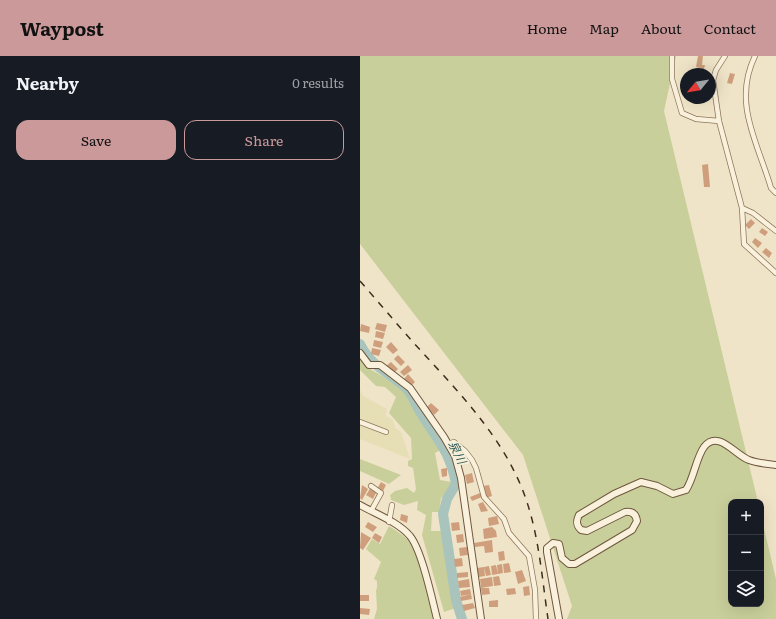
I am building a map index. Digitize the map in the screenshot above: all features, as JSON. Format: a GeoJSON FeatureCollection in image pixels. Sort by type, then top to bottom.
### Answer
{"type":"FeatureCollection","features":[{"type":"Feature","properties":{"kind":"street"},"geometry":{"type":"LineString","coordinates":[[672,56],[672,79],[682,113],[696,119],[719,121]]}},
{"type":"Feature","properties":{"kind":"street"},"geometry":{"type":"LineString","coordinates":[[725,56],[716,70],[713,80],[719,121],[742,208],[744,244],[776,273]]}},
{"type":"Feature","properties":{"kind":"street"},"geometry":{"type":"LineString","coordinates":[[755,56],[747,78],[746,114],[771,188],[776,192]]}},
{"type":"Feature","properties":{"kind":"street"},"geometry":{"type":"LineString","coordinates":[[742,208],[776,231]]}},
{"type":"Feature","properties":{"kind":"street"},"geometry":{"type":"LineString","coordinates":[[360,353],[369,365],[380,365],[410,388],[455,456],[461,478],[481,619]]}},
{"type":"Feature","properties":{"kind":"street"},"geometry":{"type":"LineString","coordinates":[[360,422],[386,432]]}},
{"type":"Feature","properties":{"kind":"street"},"geometry":{"type":"LineString","coordinates":[[559,619],[547,548],[553,543],[559,544],[562,558],[569,564],[575,564],[632,530],[637,521],[634,514],[625,512],[587,531],[581,530],[577,526],[576,520],[579,515],[614,494],[641,482],[657,486],[673,494],[686,490],[704,447],[710,442],[716,440],[723,442],[748,460],[776,465]]}},
{"type":"Feature","properties":{"kind":"street"},"geometry":{"type":"LineString","coordinates":[[448,444],[454,442],[472,460],[476,468],[484,497],[504,519],[509,533],[529,556],[535,590],[536,619]]}},
{"type":"Feature","properties":{"kind":"street"},"geometry":{"type":"LineString","coordinates":[[371,486],[381,493],[371,511]]}},
{"type":"Feature","properties":{"kind":"street"},"geometry":{"type":"LineString","coordinates":[[360,505],[389,522],[410,537],[414,544],[437,619]]}},
{"type":"Feature","properties":{"kind":"street"},"geometry":{"type":"LineString","coordinates":[[389,522],[392,505]]}},
{"type":"Feature","properties":{"kind":"shaded area"},"geometry":{"type":"Polygon","coordinates":[[[360,390],[363,396],[387,409],[385,415],[393,420],[395,428],[401,432],[410,459],[360,439],[360,390]]]}},
{"type":"Feature","properties":{"kind":"green space"},"geometry":{"type":"Polygon","coordinates":[[[360,56],[676,56],[664,111],[757,499],[728,499],[728,607],[764,607],[764,529],[776,579],[776,619],[567,619],[572,606],[523,455],[360,244],[360,56]]]}},
{"type":"Feature","properties":{"kind":"green space"},"geometry":{"type":"Polygon","coordinates":[[[360,356],[370,369],[405,390],[442,449],[435,453],[440,480],[452,482],[449,491],[441,498],[439,512],[432,512],[431,531],[443,531],[453,599],[456,608],[444,612],[422,535],[426,515],[417,510],[418,501],[404,505],[391,500],[390,495],[395,491],[407,488],[414,493],[416,489],[413,468],[408,466],[408,461],[412,459],[411,438],[389,413],[396,397],[385,387],[376,386],[360,370],[360,356]]]}},
{"type":"Feature","properties":{"kind":"green space"},"geometry":{"type":"Polygon","coordinates":[[[360,459],[401,475],[389,484],[360,471],[360,459]]]}},
{"type":"Feature","properties":{"kind":"green space"},"geometry":{"type":"Polygon","coordinates":[[[389,526],[405,537],[411,546],[430,601],[433,619],[374,619],[377,609],[377,581],[374,579],[381,562],[366,549],[372,539],[380,544],[389,526]]]}},
{"type":"Feature","properties":{"kind":"building"},"geometry":{"type":"Polygon","coordinates":[[[698,56],[703,56],[702,65],[705,65],[704,68],[696,67],[698,56]]]}},
{"type":"Feature","properties":{"kind":"building"},"geometry":{"type":"Polygon","coordinates":[[[730,73],[735,74],[732,84],[727,83],[730,73]]]}},
{"type":"Feature","properties":{"kind":"building"},"geometry":{"type":"Polygon","coordinates":[[[708,164],[710,187],[704,187],[702,165],[708,164]]]}},
{"type":"Feature","properties":{"kind":"building"},"geometry":{"type":"Polygon","coordinates":[[[751,219],[755,223],[749,229],[745,225],[751,219]]]}},
{"type":"Feature","properties":{"kind":"building"},"geometry":{"type":"Polygon","coordinates":[[[762,228],[768,232],[765,236],[759,232],[762,228]]]}},
{"type":"Feature","properties":{"kind":"building"},"geometry":{"type":"Polygon","coordinates":[[[755,238],[762,243],[758,248],[752,242],[755,238]]]}},
{"type":"Feature","properties":{"kind":"building"},"geometry":{"type":"Polygon","coordinates":[[[766,248],[772,253],[769,258],[762,252],[766,248]]]}},
{"type":"Feature","properties":{"kind":"building"},"geometry":{"type":"Polygon","coordinates":[[[377,323],[387,325],[385,332],[375,329],[377,323]]]}},
{"type":"Feature","properties":{"kind":"building"},"geometry":{"type":"Polygon","coordinates":[[[361,324],[370,327],[369,333],[360,331],[361,324]]]}},
{"type":"Feature","properties":{"kind":"building"},"geometry":{"type":"Polygon","coordinates":[[[376,331],[385,333],[383,339],[375,337],[376,331]]]}},
{"type":"Feature","properties":{"kind":"building"},"geometry":{"type":"Polygon","coordinates":[[[374,340],[383,342],[381,348],[373,346],[374,340]]]}},
{"type":"Feature","properties":{"kind":"building"},"geometry":{"type":"Polygon","coordinates":[[[391,342],[398,350],[393,354],[386,347],[391,342]]]}},
{"type":"Feature","properties":{"kind":"building"},"geometry":{"type":"Polygon","coordinates":[[[372,348],[381,350],[379,356],[371,354],[372,348]]]}},
{"type":"Feature","properties":{"kind":"building"},"geometry":{"type":"Polygon","coordinates":[[[398,355],[405,362],[401,366],[394,359],[398,355]]]}},
{"type":"Feature","properties":{"kind":"building"},"geometry":{"type":"Polygon","coordinates":[[[391,362],[398,369],[394,373],[386,366],[391,362]]]}},
{"type":"Feature","properties":{"kind":"building"},"geometry":{"type":"Polygon","coordinates":[[[408,365],[412,370],[404,376],[400,372],[408,365]]]}},
{"type":"Feature","properties":{"kind":"building"},"geometry":{"type":"Polygon","coordinates":[[[408,374],[415,382],[411,386],[404,379],[408,374]]]}},
{"type":"Feature","properties":{"kind":"building"},"geometry":{"type":"Polygon","coordinates":[[[431,403],[439,410],[434,415],[427,407],[431,403]]]}},
{"type":"Feature","properties":{"kind":"building"},"geometry":{"type":"Polygon","coordinates":[[[447,468],[447,476],[442,477],[441,469],[447,468]]]}},
{"type":"Feature","properties":{"kind":"building"},"geometry":{"type":"Polygon","coordinates":[[[472,473],[474,482],[467,484],[465,475],[472,473]]]}},
{"type":"Feature","properties":{"kind":"building"},"geometry":{"type":"Polygon","coordinates":[[[381,482],[386,485],[383,491],[377,489],[381,482]]]}},
{"type":"Feature","properties":{"kind":"building"},"geometry":{"type":"Polygon","coordinates":[[[362,485],[368,489],[362,500],[360,498],[362,485]]]}},
{"type":"Feature","properties":{"kind":"building"},"geometry":{"type":"Polygon","coordinates":[[[489,485],[492,496],[486,498],[483,486],[489,485]]]}},
{"type":"Feature","properties":{"kind":"building"},"geometry":{"type":"Polygon","coordinates":[[[371,487],[377,491],[373,499],[366,495],[371,487]]]}},
{"type":"Feature","properties":{"kind":"building"},"geometry":{"type":"Polygon","coordinates":[[[480,493],[482,497],[472,501],[470,497],[480,493]]]}},
{"type":"Feature","properties":{"kind":"building"},"geometry":{"type":"Polygon","coordinates":[[[483,502],[488,511],[481,512],[478,504],[483,502]]]}},
{"type":"Feature","properties":{"kind":"building"},"geometry":{"type":"Polygon","coordinates":[[[401,514],[408,516],[407,523],[400,520],[401,514]]]}},
{"type":"Feature","properties":{"kind":"building"},"geometry":{"type":"Polygon","coordinates":[[[497,516],[499,524],[489,526],[488,518],[497,516]]]}},
{"type":"Feature","properties":{"kind":"building"},"geometry":{"type":"Polygon","coordinates":[[[368,522],[377,527],[373,532],[365,527],[368,522]]]}},
{"type":"Feature","properties":{"kind":"building"},"geometry":{"type":"Polygon","coordinates":[[[459,522],[460,530],[452,531],[451,523],[459,522]]]}},
{"type":"Feature","properties":{"kind":"building"},"geometry":{"type":"Polygon","coordinates":[[[492,527],[496,531],[497,537],[484,539],[483,529],[492,527]]]}},
{"type":"Feature","properties":{"kind":"building"},"geometry":{"type":"Polygon","coordinates":[[[361,532],[371,538],[363,550],[360,548],[361,532]]]}},
{"type":"Feature","properties":{"kind":"building"},"geometry":{"type":"Polygon","coordinates":[[[375,533],[382,537],[379,543],[372,538],[375,533]]]}},
{"type":"Feature","properties":{"kind":"building"},"geometry":{"type":"Polygon","coordinates":[[[463,534],[464,542],[457,543],[456,535],[463,534]]]}},
{"type":"Feature","properties":{"kind":"building"},"geometry":{"type":"Polygon","coordinates":[[[492,540],[493,552],[485,553],[484,546],[475,547],[474,543],[492,540]]]}},
{"type":"Feature","properties":{"kind":"building"},"geometry":{"type":"Polygon","coordinates":[[[467,547],[468,555],[460,556],[459,548],[467,547]]]}},
{"type":"Feature","properties":{"kind":"building"},"geometry":{"type":"Polygon","coordinates":[[[504,551],[505,560],[499,561],[498,552],[504,551]]]}},
{"type":"Feature","properties":{"kind":"building"},"geometry":{"type":"Polygon","coordinates":[[[462,558],[463,566],[455,567],[454,559],[462,558]]]}},
{"type":"Feature","properties":{"kind":"building"},"geometry":{"type":"Polygon","coordinates":[[[509,563],[511,572],[504,573],[503,564],[509,563]]]}},
{"type":"Feature","properties":{"kind":"building"},"geometry":{"type":"Polygon","coordinates":[[[502,564],[503,573],[498,574],[497,565],[502,564]]]}},
{"type":"Feature","properties":{"kind":"building"},"geometry":{"type":"Polygon","coordinates":[[[496,565],[498,574],[492,575],[491,566],[496,565]]]}},
{"type":"Feature","properties":{"kind":"building"},"geometry":{"type":"Polygon","coordinates":[[[489,566],[491,575],[486,576],[484,567],[489,566]]]}},
{"type":"Feature","properties":{"kind":"building"},"geometry":{"type":"Polygon","coordinates":[[[484,567],[485,576],[479,577],[477,568],[484,567]]]}},
{"type":"Feature","properties":{"kind":"building"},"geometry":{"type":"Polygon","coordinates":[[[522,570],[526,581],[518,584],[515,572],[522,570]]]}},
{"type":"Feature","properties":{"kind":"building"},"geometry":{"type":"Polygon","coordinates":[[[468,572],[468,577],[457,578],[457,573],[468,572]]]}},
{"type":"Feature","properties":{"kind":"building"},"geometry":{"type":"Polygon","coordinates":[[[499,576],[501,585],[494,586],[493,577],[499,576]]]}},
{"type":"Feature","properties":{"kind":"building"},"geometry":{"type":"Polygon","coordinates":[[[492,577],[493,586],[481,588],[480,579],[492,577]]]}},
{"type":"Feature","properties":{"kind":"building"},"geometry":{"type":"Polygon","coordinates":[[[469,579],[470,587],[459,588],[458,581],[469,579]]]}},
{"type":"Feature","properties":{"kind":"building"},"geometry":{"type":"Polygon","coordinates":[[[529,586],[530,595],[524,596],[523,587],[529,586]]]}},
{"type":"Feature","properties":{"kind":"building"},"geometry":{"type":"Polygon","coordinates":[[[481,588],[489,588],[490,594],[482,595],[481,588]]]}},
{"type":"Feature","properties":{"kind":"building"},"geometry":{"type":"Polygon","coordinates":[[[515,588],[516,594],[507,595],[506,589],[515,588]]]}},
{"type":"Feature","properties":{"kind":"building"},"geometry":{"type":"Polygon","coordinates":[[[470,589],[471,594],[461,596],[460,591],[470,589]]]}},
{"type":"Feature","properties":{"kind":"building"},"geometry":{"type":"Polygon","coordinates":[[[471,594],[472,599],[461,601],[460,597],[471,594]]]}},
{"type":"Feature","properties":{"kind":"building"},"geometry":{"type":"Polygon","coordinates":[[[360,595],[369,595],[369,601],[360,601],[360,595]]]}},
{"type":"Feature","properties":{"kind":"building"},"geometry":{"type":"Polygon","coordinates":[[[498,600],[498,607],[489,607],[489,601],[498,600]]]}},
{"type":"Feature","properties":{"kind":"building"},"geometry":{"type":"Polygon","coordinates":[[[473,603],[475,608],[464,611],[462,605],[473,603]]]}},
{"type":"Feature","properties":{"kind":"building"},"geometry":{"type":"Polygon","coordinates":[[[360,608],[370,609],[369,615],[360,614],[360,608]]]}},
{"type":"Feature","properties":{"kind":"waterway","name":"泉川"},"geometry":{"type":"LineString","coordinates":[[360,344],[375,364],[400,382],[408,390],[441,444],[450,462],[456,484],[447,499],[443,514],[456,600],[462,619]]}},
{"type":"Feature","properties":{"kind":"railway"},"geometry":{"type":"LineString","coordinates":[[360,281],[474,411],[487,427],[508,460],[517,477],[530,511],[538,546],[548,619]]}}]}
